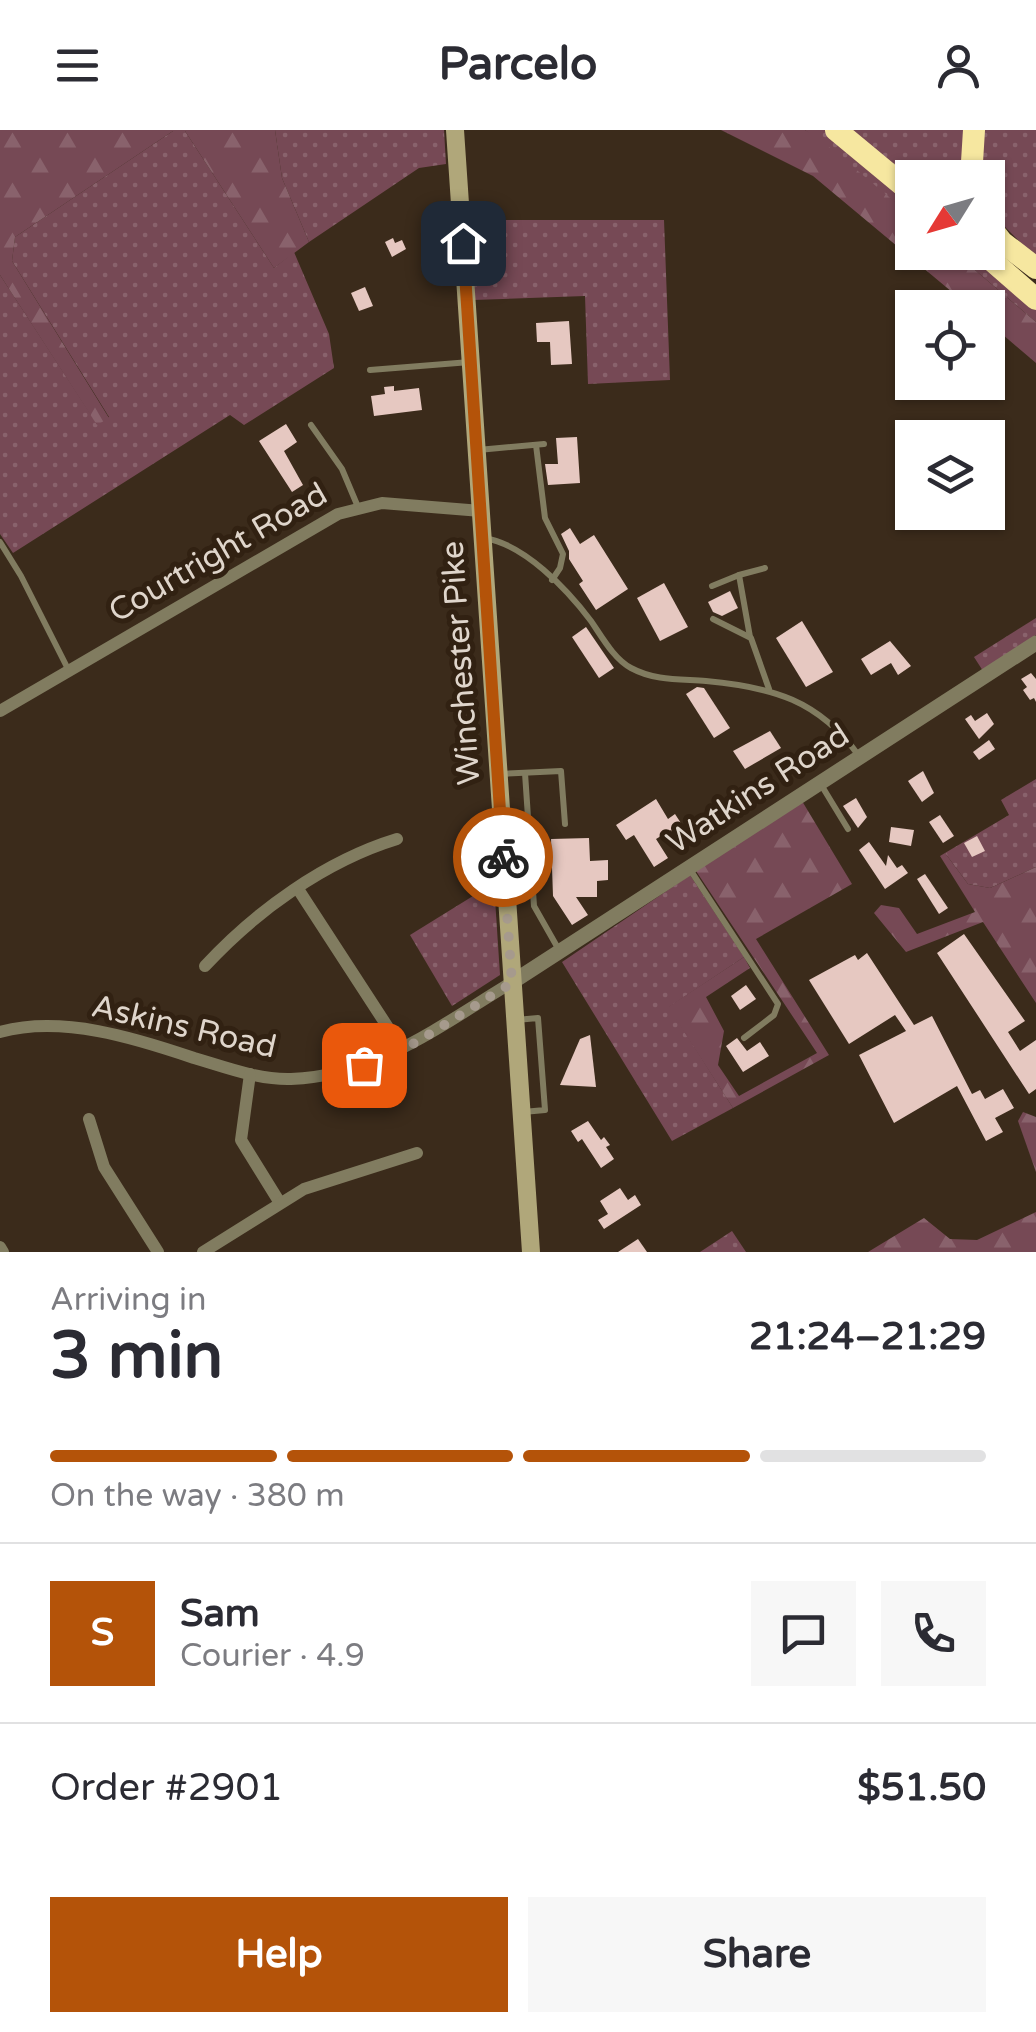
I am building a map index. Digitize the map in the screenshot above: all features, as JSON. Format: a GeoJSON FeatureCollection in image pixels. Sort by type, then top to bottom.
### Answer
{"type":"FeatureCollection","features":[{"type":"Feature","properties":{"kind":"highway"},"geometry":{"type":"LineString","coordinates":[[836,130],[895,179]]}},
{"type":"Feature","properties":{"kind":"highway"},"geometry":{"type":"LineString","coordinates":[[969,160],[974,130]]}},
{"type":"Feature","properties":{"kind":"highway"},"geometry":{"type":"LineString","coordinates":[[1005,244],[1036,268]]}},
{"type":"Feature","properties":{"kind":"highway"},"geometry":{"type":"LineString","coordinates":[[1003,270],[1036,299]]}},
{"type":"Feature","properties":{"kind":"main road","name":"Winchester Pike"},"geometry":{"type":"LineString","coordinates":[[455,130],[530,1252]]}},
{"type":"Feature","properties":{"kind":"street","name":"Courtright Road"},"geometry":{"type":"LineString","coordinates":[[0,711],[322,522],[358,507],[412,504],[481,512]]}},
{"type":"Feature","properties":{"kind":"street","name":"Watkins Road"},"geometry":{"type":"LineString","coordinates":[[512,983],[1036,643]]}},
{"type":"Feature","properties":{"kind":"street"},"geometry":{"type":"LineString","coordinates":[[204,966],[252,917],[361,850],[396,838]]}},
{"type":"Feature","properties":{"kind":"street"},"geometry":{"type":"LineString","coordinates":[[298,889],[402,1050]]}},
{"type":"Feature","properties":{"kind":"street","name":"Askins Road"},"geometry":{"type":"LineString","coordinates":[[0,1032],[49,1026],[93,1030],[250,1074],[289,1079],[328,1075],[402,1050],[512,983]]}},
{"type":"Feature","properties":{"kind":"street"},"geometry":{"type":"LineString","coordinates":[[250,1074],[241,1140],[280,1203]]}},
{"type":"Feature","properties":{"kind":"street"},"geometry":{"type":"LineString","coordinates":[[89,1119],[104,1167],[158,1252]]}},
{"type":"Feature","properties":{"kind":"street"},"geometry":{"type":"LineString","coordinates":[[203,1252],[319,1183],[417,1153]]}},
{"type":"Feature","properties":{"kind":"lane"},"geometry":{"type":"LineString","coordinates":[[370,370],[471,362]]}},
{"type":"Feature","properties":{"kind":"lane"},"geometry":{"type":"LineString","coordinates":[[311,425],[342,469],[358,507]]}},
{"type":"Feature","properties":{"kind":"lane"},"geometry":{"type":"LineString","coordinates":[[477,450],[540,444],[545,518],[563,554],[552,580]]}},
{"type":"Feature","properties":{"kind":"lane"},"geometry":{"type":"LineString","coordinates":[[482,537],[510,544],[552,580],[586,614],[624,664],[636,671],[668,679],[770,690],[796,700],[828,723],[860,756]]}},
{"type":"Feature","properties":{"kind":"lane"},"geometry":{"type":"LineString","coordinates":[[0,542],[68,670]]}},
{"type":"Feature","properties":{"kind":"lane"},"geometry":{"type":"LineString","coordinates":[[712,586],[764,568]]}},
{"type":"Feature","properties":{"kind":"lane"},"geometry":{"type":"LineString","coordinates":[[739,576],[751,638],[770,690]]}},
{"type":"Feature","properties":{"kind":"lane"},"geometry":{"type":"LineString","coordinates":[[713,620],[751,638]]}},
{"type":"Feature","properties":{"kind":"lane"},"geometry":{"type":"LineString","coordinates":[[498,774],[561,770],[565,824]]}},
{"type":"Feature","properties":{"kind":"lane"},"geometry":{"type":"LineString","coordinates":[[525,773],[534,906],[560,952]]}},
{"type":"Feature","properties":{"kind":"lane"},"geometry":{"type":"LineString","coordinates":[[819,782],[848,829]]}},
{"type":"Feature","properties":{"kind":"lane"},"geometry":{"type":"LineString","coordinates":[[688,867],[778,1004],[774,1015],[744,1038]]}},
{"type":"Feature","properties":{"kind":"green space"},"geometry":{"type":"Polygon","coordinates":[[[0,130],[275,130],[282,178],[309,242],[274,268],[185,131],[173,131],[15,237],[12,261],[109,418],[97,425],[0,275],[0,130]]]}},
{"type":"Feature","properties":{"kind":"green space"},"geometry":{"type":"Polygon","coordinates":[[[275,130],[444,130],[446,164],[419,168],[309,242],[282,178],[275,130]]]}},
{"type":"Feature","properties":{"kind":"green space"},"geometry":{"type":"Polygon","coordinates":[[[721,130],[805,130],[817,137],[895,202],[895,244],[813,176],[721,130]]]}},
{"type":"Feature","properties":{"kind":"green space"},"geometry":{"type":"Polygon","coordinates":[[[805,130],[827,130],[895,187],[895,202],[805,130]]]}},
{"type":"Feature","properties":{"kind":"green space"},"geometry":{"type":"Polygon","coordinates":[[[844,130],[968,130],[965,160],[895,160],[895,172],[844,130]]]}},
{"type":"Feature","properties":{"kind":"green space"},"geometry":{"type":"Polygon","coordinates":[[[980,130],[1036,130],[1036,258],[1005,227],[1005,160],[978,160],[980,130]]]}},
{"type":"Feature","properties":{"kind":"green space"},"geometry":{"type":"Polygon","coordinates":[[[173,131],[185,131],[274,268],[294,252],[329,334],[334,368],[244,425],[230,415],[13,553],[0,534],[0,275],[97,424],[109,417],[12,261],[15,237],[173,131]]]}},
{"type":"Feature","properties":{"kind":"green space"},"geometry":{"type":"Polygon","coordinates":[[[469,220],[664,220],[670,380],[588,384],[585,296],[473,300],[469,220]]]}},
{"type":"Feature","properties":{"kind":"green space"},"geometry":{"type":"Polygon","coordinates":[[[926,270],[975,270],[998,290],[950,290],[926,270]]]}},
{"type":"Feature","properties":{"kind":"green space"},"geometry":{"type":"Polygon","coordinates":[[[975,270],[993,270],[1036,307],[1036,322],[1005,296],[1005,290],[998,290],[975,270]]]}},
{"type":"Feature","properties":{"kind":"green space"},"geometry":{"type":"Polygon","coordinates":[[[1005,296],[1036,322],[1036,363],[1005,337],[1005,296]]]}},
{"type":"Feature","properties":{"kind":"green space"},"geometry":{"type":"Polygon","coordinates":[[[1036,618],[1036,635],[983,671],[974,657],[1036,618]]]}},
{"type":"Feature","properties":{"kind":"green space"},"geometry":{"type":"Polygon","coordinates":[[[1036,779],[1036,867],[990,888],[968,884],[945,853],[1009,815],[1001,800],[1036,779]]]}},
{"type":"Feature","properties":{"kind":"green space"},"geometry":{"type":"Polygon","coordinates":[[[802,801],[852,884],[756,939],[829,1055],[733,1108],[668,1007],[744,957],[750,968],[706,997],[724,1031],[718,1065],[739,1096],[817,1053],[696,871],[802,801]]]}},
{"type":"Feature","properties":{"kind":"green space"},"geometry":{"type":"Polygon","coordinates":[[[945,853],[968,884],[990,888],[1036,867],[1036,1003],[983,922],[906,952],[874,913],[881,905],[899,908],[917,934],[975,912],[940,856],[945,853]]]}},
{"type":"Feature","properties":{"kind":"green space"},"geometry":{"type":"Polygon","coordinates":[[[690,875],[744,957],[669,1007],[733,1108],[672,1141],[562,962],[690,875]]]}},
{"type":"Feature","properties":{"kind":"green space"},"geometry":{"type":"Polygon","coordinates":[[[494,883],[500,975],[452,1006],[410,935],[494,883]]]}},
{"type":"Feature","properties":{"kind":"green space"},"geometry":{"type":"Polygon","coordinates":[[[1023,1112],[1036,1117],[1036,1172],[1018,1121],[1023,1112]]]}},
{"type":"Feature","properties":{"kind":"green space"},"geometry":{"type":"Polygon","coordinates":[[[1036,1212],[1036,1252],[868,1252],[924,1218],[950,1239],[977,1240],[1036,1212]]]}},
{"type":"Feature","properties":{"kind":"green space"},"geometry":{"type":"Polygon","coordinates":[[[732,1231],[746,1252],[700,1252],[732,1231]]]}},
{"type":"Feature","properties":{"kind":"building"},"geometry":{"type":"Polygon","coordinates":[[[393,238],[395,243],[402,240],[406,249],[392,257],[385,242],[393,238]]]}},
{"type":"Feature","properties":{"kind":"building"},"geometry":{"type":"Polygon","coordinates":[[[365,287],[373,306],[359,311],[351,293],[365,287]]]}},
{"type":"Feature","properties":{"kind":"building"},"geometry":{"type":"Polygon","coordinates":[[[569,321],[572,364],[551,365],[550,342],[537,342],[536,323],[569,321]]]}},
{"type":"Feature","properties":{"kind":"building"},"geometry":{"type":"Polygon","coordinates":[[[394,386],[394,391],[419,388],[422,410],[374,416],[371,396],[385,394],[384,387],[394,386]]]}},
{"type":"Feature","properties":{"kind":"building"},"geometry":{"type":"Polygon","coordinates":[[[286,424],[297,442],[284,451],[303,485],[292,492],[259,441],[286,424]]]}},
{"type":"Feature","properties":{"kind":"building"},"geometry":{"type":"Polygon","coordinates":[[[577,437],[580,483],[548,485],[545,464],[558,464],[556,438],[577,437]]]}},
{"type":"Feature","properties":{"kind":"building"},"geometry":{"type":"Polygon","coordinates":[[[570,528],[580,544],[594,535],[628,589],[596,610],[579,584],[583,581],[569,559],[561,534],[570,528]]]}},
{"type":"Feature","properties":{"kind":"building"},"geometry":{"type":"Polygon","coordinates":[[[664,583],[688,627],[660,641],[637,598],[664,583]]]}},
{"type":"Feature","properties":{"kind":"building"},"geometry":{"type":"Polygon","coordinates":[[[730,591],[738,608],[722,616],[713,612],[708,602],[730,591]]]}},
{"type":"Feature","properties":{"kind":"building"},"geometry":{"type":"Polygon","coordinates":[[[802,621],[833,672],[806,687],[776,638],[802,621]]]}},
{"type":"Feature","properties":{"kind":"building"},"geometry":{"type":"Polygon","coordinates":[[[586,627],[614,668],[599,678],[572,637],[586,627]]]}},
{"type":"Feature","properties":{"kind":"building"},"geometry":{"type":"Polygon","coordinates":[[[890,641],[911,666],[898,675],[891,663],[871,675],[861,659],[890,641]]]}},
{"type":"Feature","properties":{"kind":"building"},"geometry":{"type":"Polygon","coordinates":[[[1031,673],[1036,679],[1036,702],[1023,690],[1027,687],[1021,679],[1031,673]]]}},
{"type":"Feature","properties":{"kind":"building"},"geometry":{"type":"Polygon","coordinates":[[[697,687],[704,688],[730,728],[714,738],[686,694],[697,687]]]}},
{"type":"Feature","properties":{"kind":"building"},"geometry":{"type":"Polygon","coordinates":[[[987,713],[994,724],[979,739],[965,719],[971,715],[975,721],[987,713]]]}},
{"type":"Feature","properties":{"kind":"building"},"geometry":{"type":"Polygon","coordinates":[[[770,731],[781,748],[745,769],[733,751],[770,731]]]}},
{"type":"Feature","properties":{"kind":"building"},"geometry":{"type":"Polygon","coordinates":[[[989,740],[995,749],[979,760],[973,752],[989,740]]]}},
{"type":"Feature","properties":{"kind":"building"},"geometry":{"type":"Polygon","coordinates":[[[923,771],[934,793],[922,802],[908,781],[923,771]]]}},
{"type":"Feature","properties":{"kind":"building"},"geometry":{"type":"Polygon","coordinates":[[[856,798],[867,817],[858,828],[843,806],[856,798]]]}},
{"type":"Feature","properties":{"kind":"building"},"geometry":{"type":"Polygon","coordinates":[[[656,799],[668,819],[675,814],[692,840],[681,847],[671,830],[656,839],[668,858],[654,867],[634,835],[626,840],[616,825],[656,799]]]}},
{"type":"Feature","properties":{"kind":"building"},"geometry":{"type":"Polygon","coordinates":[[[940,815],[954,836],[943,843],[929,822],[940,815]]]}},
{"type":"Feature","properties":{"kind":"building"},"geometry":{"type":"Polygon","coordinates":[[[891,827],[914,830],[911,846],[889,842],[891,827]]]}},
{"type":"Feature","properties":{"kind":"building"},"geometry":{"type":"Polygon","coordinates":[[[977,836],[985,851],[972,857],[964,843],[977,836]]]}},
{"type":"Feature","properties":{"kind":"building"},"geometry":{"type":"Polygon","coordinates":[[[589,838],[590,861],[608,860],[608,880],[597,881],[597,897],[576,897],[588,915],[572,925],[553,896],[551,839],[589,838]]]}},
{"type":"Feature","properties":{"kind":"building"},"geometry":{"type":"Polygon","coordinates":[[[869,842],[886,866],[888,855],[897,868],[902,865],[908,873],[885,889],[859,850],[869,842]]]}},
{"type":"Feature","properties":{"kind":"building"},"geometry":{"type":"Polygon","coordinates":[[[925,874],[948,908],[939,914],[917,879],[925,874]]]}},
{"type":"Feature","properties":{"kind":"building"},"geometry":{"type":"Polygon","coordinates":[[[964,934],[1025,1021],[1008,1032],[1020,1051],[1036,1040],[1036,1089],[1029,1094],[937,953],[964,934]]]}},
{"type":"Feature","properties":{"kind":"building"},"geometry":{"type":"Polygon","coordinates":[[[867,953],[914,1025],[932,1016],[972,1094],[980,1090],[985,1099],[1003,1089],[1014,1108],[995,1118],[1003,1132],[986,1141],[957,1086],[894,1123],[859,1055],[906,1031],[895,1015],[849,1044],[809,980],[855,955],[858,960],[867,953]]]}},
{"type":"Feature","properties":{"kind":"building"},"geometry":{"type":"Polygon","coordinates":[[[746,985],[756,999],[740,1010],[731,996],[746,985]]]}},
{"type":"Feature","properties":{"kind":"building"},"geometry":{"type":"Polygon","coordinates":[[[590,1035],[596,1087],[560,1085],[580,1039],[590,1035]]]}},
{"type":"Feature","properties":{"kind":"building"},"geometry":{"type":"Polygon","coordinates":[[[737,1038],[747,1051],[760,1042],[769,1056],[743,1072],[726,1046],[737,1038]]]}},
{"type":"Feature","properties":{"kind":"building"},"geometry":{"type":"Polygon","coordinates":[[[588,1121],[601,1140],[604,1137],[610,1145],[606,1147],[614,1159],[601,1168],[582,1139],[578,1142],[571,1131],[588,1121]]]}},
{"type":"Feature","properties":{"kind":"building"},"geometry":{"type":"Polygon","coordinates":[[[620,1188],[628,1200],[635,1195],[641,1205],[604,1229],[598,1220],[608,1214],[600,1201],[620,1188]]]}},
{"type":"Feature","properties":{"kind":"building"},"geometry":{"type":"Polygon","coordinates":[[[638,1239],[647,1252],[618,1252],[638,1239]]]}},
{"type":"Feature","properties":{"kind":"way so far"},"geometry":{"type":"LineString","coordinates":[[364,1065],[417,1042],[512,983],[503,857]]}},
{"type":"Feature","properties":{"kind":"route"},"geometry":{"type":"LineString","coordinates":[[463,243],[503,857]]}}]}
